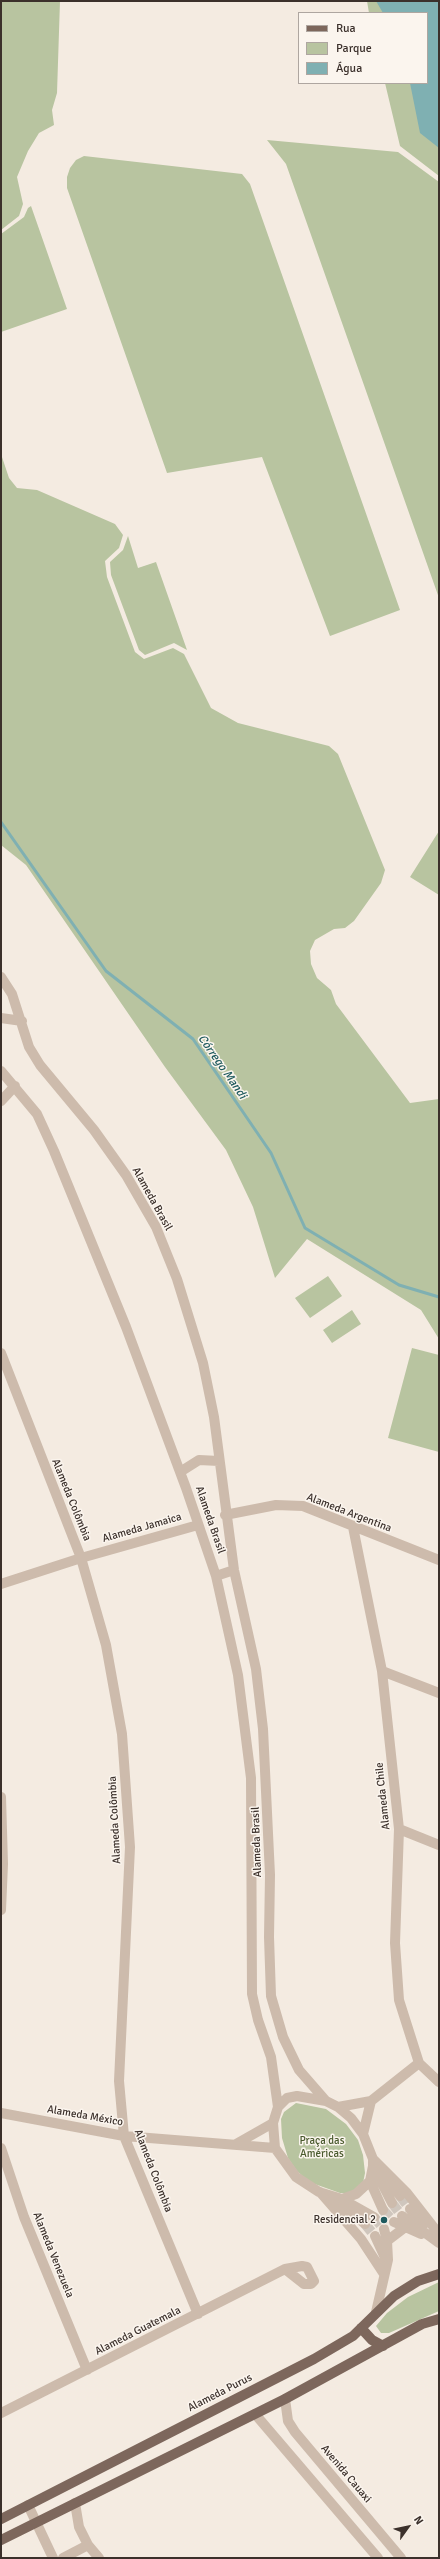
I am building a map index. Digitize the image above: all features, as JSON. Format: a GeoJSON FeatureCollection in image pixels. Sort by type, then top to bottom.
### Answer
{"type":"FeatureCollection","features":[{"type":"Feature","properties":{"kind":"main road","name":"Alameda Purus"},"geometry":{"type":"LineString","coordinates":[[1,2519],[314,2360],[353,2336],[394,2296],[418,2281],[439,2274]]}},
{"type":"Feature","properties":{"kind":"main road"},"geometry":{"type":"LineString","coordinates":[[1,2540],[285,2399],[422,2324],[439,2319]]}},
{"type":"Feature","properties":{"kind":"main road"},"geometry":{"type":"LineString","coordinates":[[361,2328],[372,2340],[383,2346]]}},
{"type":"Feature","properties":{"kind":"street","name":"Alameda Brasil"},"geometry":{"type":"LineString","coordinates":[[1,977],[12,994],[22,1021],[29,1047],[40,1065],[108,1150],[126,1175],[156,1227],[178,1279],[203,1363],[214,1417],[225,1515],[234,1570],[256,1669],[263,1729],[270,1868],[271,1996],[283,2037],[299,2070],[326,2101]]}},
{"type":"Feature","properties":{"kind":"street"},"geometry":{"type":"LineString","coordinates":[[1,1018],[22,1021]]}},
{"type":"Feature","properties":{"kind":"street","name":"Alameda Brasil"},"geometry":{"type":"LineString","coordinates":[[1,1071],[15,1086],[36,1114],[54,1151],[126,1327],[180,1472],[216,1576],[238,1675],[251,1778],[252,1994],[258,2020],[271,2057],[278,2107]]}},
{"type":"Feature","properties":{"kind":"street"},"geometry":{"type":"LineString","coordinates":[[1,1101],[15,1086]]}},
{"type":"Feature","properties":{"kind":"street","name":"Alameda Colômbia"},"geometry":{"type":"LineString","coordinates":[[1,1353],[82,1558],[106,1645],[122,1734],[130,1847],[119,2081],[124,2136],[198,2314]]}},
{"type":"Feature","properties":{"kind":"street"},"geometry":{"type":"LineString","coordinates":[[180,1472],[199,1460],[219,1461]]}},
{"type":"Feature","properties":{"kind":"street","name":"Alameda Argentina"},"geometry":{"type":"LineString","coordinates":[[225,1515],[276,1504],[303,1506],[439,1560]]}},
{"type":"Feature","properties":{"kind":"street","name":"Alameda Jamaica"},"geometry":{"type":"LineString","coordinates":[[1,1584],[82,1558],[198,1525]]}},
{"type":"Feature","properties":{"kind":"street","name":"Alameda Chile"},"geometry":{"type":"LineString","coordinates":[[353,1527],[382,1671],[399,1829],[395,1943],[396,1975],[399,2000],[420,2063]]}},
{"type":"Feature","properties":{"kind":"street"},"geometry":{"type":"LineString","coordinates":[[216,1576],[234,1570]]}},
{"type":"Feature","properties":{"kind":"street"},"geometry":{"type":"LineString","coordinates":[[382,1671],[439,1693]]}},
{"type":"Feature","properties":{"kind":"street"},"geometry":{"type":"LineString","coordinates":[[1,1797],[4,1864],[1,1910]]}},
{"type":"Feature","properties":{"kind":"street"},"geometry":{"type":"LineString","coordinates":[[399,1829],[439,1845]]}},
{"type":"Feature","properties":{"kind":"street"},"geometry":{"type":"LineString","coordinates":[[338,2107],[371,2101],[420,2063],[439,2082]]}},
{"type":"Feature","properties":{"kind":"street"},"geometry":{"type":"LineString","coordinates":[[374,2217],[342,2199],[319,2192],[296,2177],[274,2148],[273,2123],[278,2107],[287,2098],[297,2096],[326,2101],[338,2107],[351,2118],[363,2134],[373,2162],[392,2203]]}},
{"type":"Feature","properties":{"kind":"street"},"geometry":{"type":"LineString","coordinates":[[363,2134],[371,2101]]}},
{"type":"Feature","properties":{"kind":"street","name":"Alameda México"},"geometry":{"type":"LineString","coordinates":[[1,2114],[124,2136],[274,2148]]}},
{"type":"Feature","properties":{"kind":"street"},"geometry":{"type":"LineString","coordinates":[[236,2144],[273,2123]]}},
{"type":"Feature","properties":{"kind":"street","name":"Alameda Venezuela"},"geometry":{"type":"LineString","coordinates":[[1,2148],[24,2217],[87,2370]]}},
{"type":"Feature","properties":{"kind":"street"},"geometry":{"type":"LineString","coordinates":[[373,2162],[370,2181],[383,2210]]}},
{"type":"Feature","properties":{"kind":"street"},"geometry":{"type":"LineString","coordinates":[[373,2162],[400,2196]]}},
{"type":"Feature","properties":{"kind":"street"},"geometry":{"type":"LineString","coordinates":[[373,2162],[407,2193],[439,2240]]}},
{"type":"Feature","properties":{"kind":"street"},"geometry":{"type":"LineString","coordinates":[[342,2199],[356,2194],[370,2181]]}},
{"type":"Feature","properties":{"kind":"street"},"geometry":{"type":"LineString","coordinates":[[319,2192],[361,2239],[384,2274]]}},
{"type":"Feature","properties":{"kind":"street"},"geometry":{"type":"LineString","coordinates":[[331,2196],[365,2224]]}},
{"type":"Feature","properties":{"kind":"street"},"geometry":{"type":"LineString","coordinates":[[410,2209],[439,2240]]}},
{"type":"Feature","properties":{"kind":"street"},"geometry":{"type":"LineString","coordinates":[[402,2216],[427,2236]]}},
{"type":"Feature","properties":{"kind":"street"},"geometry":{"type":"LineString","coordinates":[[394,2222],[404,2228],[439,2240]]}},
{"type":"Feature","properties":{"kind":"street"},"geometry":{"type":"LineString","coordinates":[[387,2241],[404,2228]]}},
{"type":"Feature","properties":{"kind":"street"},"geometry":{"type":"LineString","coordinates":[[376,2312],[387,2263],[387,2241],[384,2229]]}},
{"type":"Feature","properties":{"kind":"street"},"geometry":{"type":"LineString","coordinates":[[375,2236],[387,2263]]}},
{"type":"Feature","properties":{"kind":"street","name":"Alameda Guatemala"},"geometry":{"type":"LineString","coordinates":[[1,2412],[285,2269]]}},
{"type":"Feature","properties":{"kind":"street","name":"Avenida Cauaxi"},"geometry":{"type":"LineString","coordinates":[[285,2399],[288,2421],[301,2439],[401,2558]]}},
{"type":"Feature","properties":{"kind":"street"},"geometry":{"type":"LineString","coordinates":[[255,2414],[377,2556],[380,2549],[391,2546]]}},
{"type":"Feature","properties":{"kind":"street"},"geometry":{"type":"LineString","coordinates":[[286,2450],[292,2442],[301,2439]]}},
{"type":"Feature","properties":{"kind":"street"},"geometry":{"type":"LineString","coordinates":[[75,2503],[79,2527],[88,2545],[99,2558]]}},
{"type":"Feature","properties":{"kind":"street"},"geometry":{"type":"LineString","coordinates":[[28,2505],[53,2558]]}},
{"type":"Feature","properties":{"kind":"street"},"geometry":{"type":"LineString","coordinates":[[368,2546],[382,2535]]}},
{"type":"Feature","properties":{"kind":"street"},"geometry":{"type":"LineString","coordinates":[[63,2558],[88,2545]]}},
{"type":"Feature","properties":{"kind":"green space"},"geometry":{"type":"Polygon","coordinates":[[[1,1],[60,1],[57,93],[52,110],[54,125],[39,133],[28,151],[17,177],[23,204],[19,216],[1,230],[1,1]]]}},
{"type":"Feature","properties":{"kind":"green space"},"geometry":{"type":"Polygon","coordinates":[[[367,1],[439,1],[439,176],[400,146],[385,84],[428,84],[428,12],[369,12],[367,1]]]}},
{"type":"Feature","properties":{"kind":"green space"},"geometry":{"type":"Polygon","coordinates":[[[267,140],[398,152],[439,182],[439,598],[286,164],[267,140]]]}},
{"type":"Feature","properties":{"kind":"green space"},"geometry":{"type":"Polygon","coordinates":[[[84,156],[242,174],[250,184],[400,610],[330,636],[262,457],[167,473],[67,188],[67,177],[70,168],[76,160],[84,156]]]}},
{"type":"Feature","properties":{"kind":"green space"},"geometry":{"type":"Polygon","coordinates":[[[31,206],[67,309],[1,332],[1,234],[24,217],[28,208],[31,206]]]}},
{"type":"Feature","properties":{"kind":"green space"},"geometry":{"type":"Polygon","coordinates":[[[1,454],[9,478],[17,488],[37,490],[115,524],[123,535],[119,548],[105,561],[107,577],[135,652],[144,659],[173,648],[184,654],[211,708],[238,723],[329,746],[338,754],[385,870],[381,883],[354,921],[345,928],[334,929],[315,940],[310,951],[311,964],[317,978],[331,990],[336,1004],[410,1103],[439,1099],[439,1339],[421,1310],[307,1239],[275,1278],[253,1207],[226,1150],[165,1067],[26,865],[1,845],[1,454]]]}},
{"type":"Feature","properties":{"kind":"green space"},"geometry":{"type":"Polygon","coordinates":[[[128,536],[138,568],[156,562],[187,650],[174,643],[145,655],[139,650],[111,575],[110,562],[123,550],[128,536]]]}},
{"type":"Feature","properties":{"kind":"green space"},"geometry":{"type":"Polygon","coordinates":[[[439,831],[439,895],[410,877],[439,831]]]}},
{"type":"Feature","properties":{"kind":"green space"},"geometry":{"type":"Polygon","coordinates":[[[328,1276],[342,1296],[310,1318],[295,1298],[328,1276]]]}},
{"type":"Feature","properties":{"kind":"green space"},"geometry":{"type":"Polygon","coordinates":[[[352,1310],[361,1324],[332,1343],[323,1330],[352,1310]]]}},
{"type":"Feature","properties":{"kind":"green space"},"geometry":{"type":"Polygon","coordinates":[[[412,1348],[439,1355],[439,1452],[388,1438],[412,1348]]]}},
{"type":"Feature","properties":{"kind":"green space","name":"Praça das Américas"},"geometry":{"type":"Polygon","coordinates":[[[296,2103],[326,2109],[346,2124],[358,2140],[363,2155],[365,2173],[363,2183],[350,2193],[340,2193],[309,2182],[297,2171],[288,2158],[282,2138],[281,2119],[284,2112],[296,2103]]]}},
{"type":"Feature","properties":{"kind":"green space"},"geometry":{"type":"Polygon","coordinates":[[[439,2282],[439,2311],[389,2333],[381,2333],[376,2326],[387,2313],[408,2297],[439,2282]]]}},
{"type":"Feature","properties":{"kind":"water"},"geometry":{"type":"Polygon","coordinates":[[[376,1],[439,1],[439,148],[420,133],[410,84],[428,84],[428,12],[382,12],[376,1]]]}},
{"type":"Feature","properties":{"kind":"waterway","name":"Córrego Mandi"},"geometry":{"type":"LineString","coordinates":[[1,822],[106,971],[193,1039],[271,1153],[305,1228],[399,1285],[439,1297]]}},
{"type":"Feature","properties":{"kind":"tunnel"},"geometry":{"type":"LineString","coordinates":[[400,2196],[410,2209]]}},
{"type":"Feature","properties":{"kind":"tunnel"},"geometry":{"type":"LineString","coordinates":[[392,2203],[402,2216]]}},
{"type":"Feature","properties":{"kind":"tunnel"},"geometry":{"type":"LineString","coordinates":[[383,2210],[394,2222]]}},
{"type":"Feature","properties":{"kind":"tunnel"},"geometry":{"type":"LineString","coordinates":[[374,2217],[384,2229]]}},
{"type":"Feature","properties":{"kind":"tunnel"},"geometry":{"type":"LineString","coordinates":[[365,2224],[375,2236]]}},
{"type":"Feature","properties":{"kind":"place","name":"Residencial 2"},"geometry":{"type":"Point","coordinates":[384,2220]}}]}
